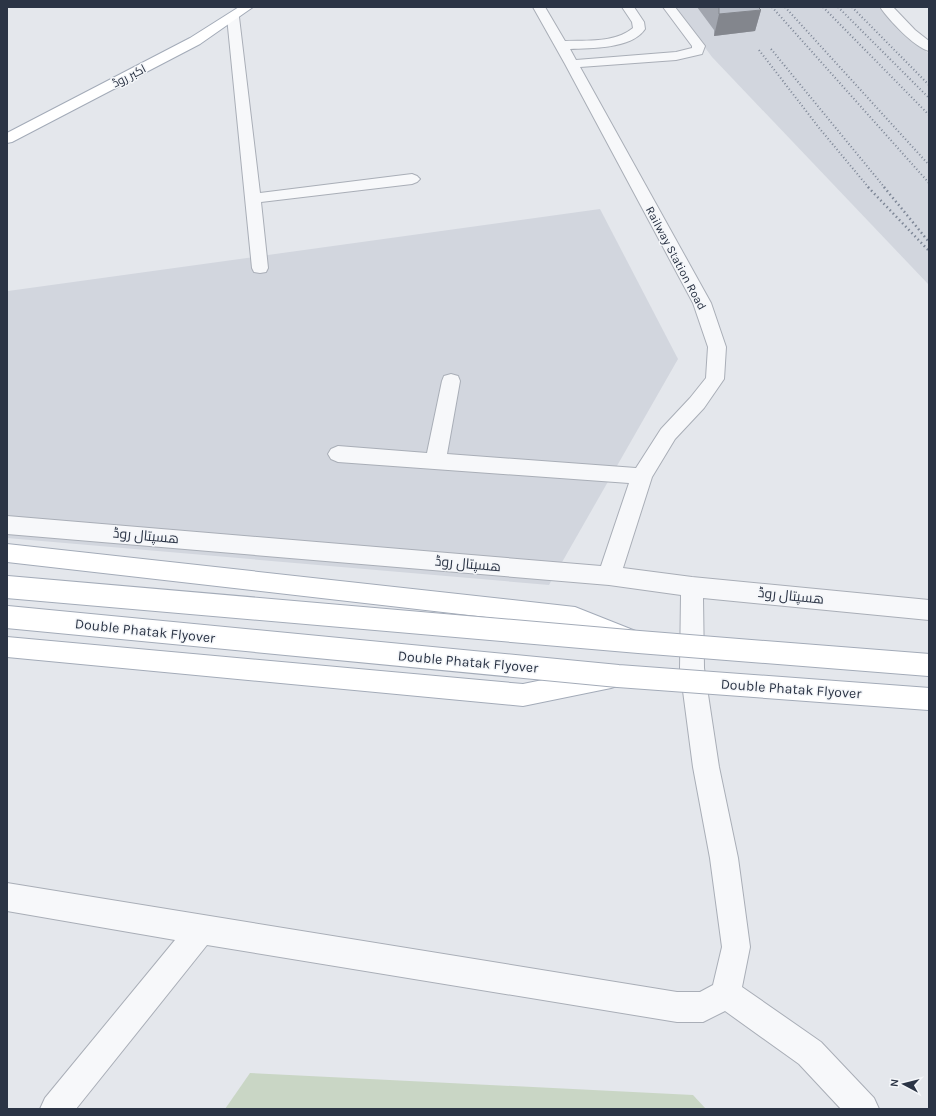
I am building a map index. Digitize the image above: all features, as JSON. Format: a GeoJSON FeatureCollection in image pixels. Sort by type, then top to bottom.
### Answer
{"type":"FeatureCollection","features":[{"type":"Feature","properties":{"kind":"main road","name":"اکبر روڈ"},"geometry":{"type":"LineString","coordinates":[[7,139],[195,41],[247,7]]}},
{"type":"Feature","properties":{"kind":"main road"},"geometry":{"type":"LineString","coordinates":[[7,553],[575,617],[639,642]]}},
{"type":"Feature","properties":{"kind":"main road"},"geometry":{"type":"LineString","coordinates":[[7,587],[639,642],[929,665]]}},
{"type":"Feature","properties":{"kind":"main road","name":"Double Phatak Flyover"},"geometry":{"type":"LineString","coordinates":[[7,617],[618,676],[929,699]]}},
{"type":"Feature","properties":{"kind":"main road"},"geometry":{"type":"LineString","coordinates":[[7,647],[523,695],[618,676]]}},
{"type":"Feature","properties":{"kind":"street","name":"Railway Station Road"},"geometry":{"type":"LineString","coordinates":[[538,7],[572,64],[702,303],[717,347],[715,379],[697,403],[668,434],[642,476],[609,576]]}},
{"type":"Feature","properties":{"kind":"street"},"geometry":{"type":"LineString","coordinates":[[561,45],[601,42],[625,38],[635,34],[639,29],[638,22],[628,7]]}},
{"type":"Feature","properties":{"kind":"street"},"geometry":{"type":"LineString","coordinates":[[572,64],[676,56],[697,51],[699,46],[668,7]]}},
{"type":"Feature","properties":{"kind":"street"},"geometry":{"type":"LineString","coordinates":[[886,7],[911,34],[929,47]]}},
{"type":"Feature","properties":{"kind":"street"},"geometry":{"type":"LineString","coordinates":[[233,17],[254,198],[260,268]]}},
{"type":"Feature","properties":{"kind":"street"},"geometry":{"type":"LineString","coordinates":[[254,198],[412,179]]}},
{"type":"Feature","properties":{"kind":"street"},"geometry":{"type":"LineString","coordinates":[[436,461],[451,381]]}},
{"type":"Feature","properties":{"kind":"street"},"geometry":{"type":"LineString","coordinates":[[338,454],[642,476]]}},
{"type":"Feature","properties":{"kind":"street","name":"ھسپتال روڈ"},"geometry":{"type":"LineString","coordinates":[[7,525],[609,576],[692,587],[929,610]]}},
{"type":"Feature","properties":{"kind":"street"},"geometry":{"type":"LineString","coordinates":[[7,897],[677,1007],[703,1007],[726,994],[736,947],[724,858],[706,767],[692,668],[692,587]]}},
{"type":"Feature","properties":{"kind":"street"},"geometry":{"type":"LineString","coordinates":[[56,1109],[201,930]]}},
{"type":"Feature","properties":{"kind":"street"},"geometry":{"type":"LineString","coordinates":[[726,994],[810,1053],[863,1109]]}},
{"type":"Feature","properties":{"kind":"shaded area"},"geometry":{"type":"Polygon","coordinates":[[[675,7],[878,7],[929,54],[929,285],[712,57],[675,7]]]}},
{"type":"Feature","properties":{"kind":"shaded area"},"geometry":{"type":"Polygon","coordinates":[[[600,209],[678,359],[549,585],[7,538],[8,291],[600,209]]]}},
{"type":"Feature","properties":{"kind":"green space"},"geometry":{"type":"Polygon","coordinates":[[[250,1073],[693,1095],[706,1109],[225,1109],[250,1073]]]}},
{"type":"Feature","properties":{"kind":"building"},"geometry":{"type":"Polygon","coordinates":[[[718,7],[758,7],[761,10],[719,14],[718,7]]]}},
{"type":"Feature","properties":{"kind":"railway"},"geometry":{"type":"LineString","coordinates":[[772,7],[929,183]]}},
{"type":"Feature","properties":{"kind":"railway"},"geometry":{"type":"LineString","coordinates":[[785,7],[929,165]]}},
{"type":"Feature","properties":{"kind":"railway"},"geometry":{"type":"LineString","coordinates":[[823,7],[929,115]]}},
{"type":"Feature","properties":{"kind":"railway"},"geometry":{"type":"LineString","coordinates":[[838,7],[929,98]]}},
{"type":"Feature","properties":{"kind":"railway"},"geometry":{"type":"LineString","coordinates":[[852,7],[929,85]]}},
{"type":"Feature","properties":{"kind":"railway"},"geometry":{"type":"LineString","coordinates":[[771,49],[885,188]]}},
{"type":"Feature","properties":{"kind":"railway"},"geometry":{"type":"LineString","coordinates":[[759,50],[820,129],[869,188]]}},
{"type":"Feature","properties":{"kind":"railway"},"geometry":{"type":"LineString","coordinates":[[868,187],[929,251]]}},
{"type":"Feature","properties":{"kind":"railway"},"geometry":{"type":"LineString","coordinates":[[884,187],[929,242]]}}]}
